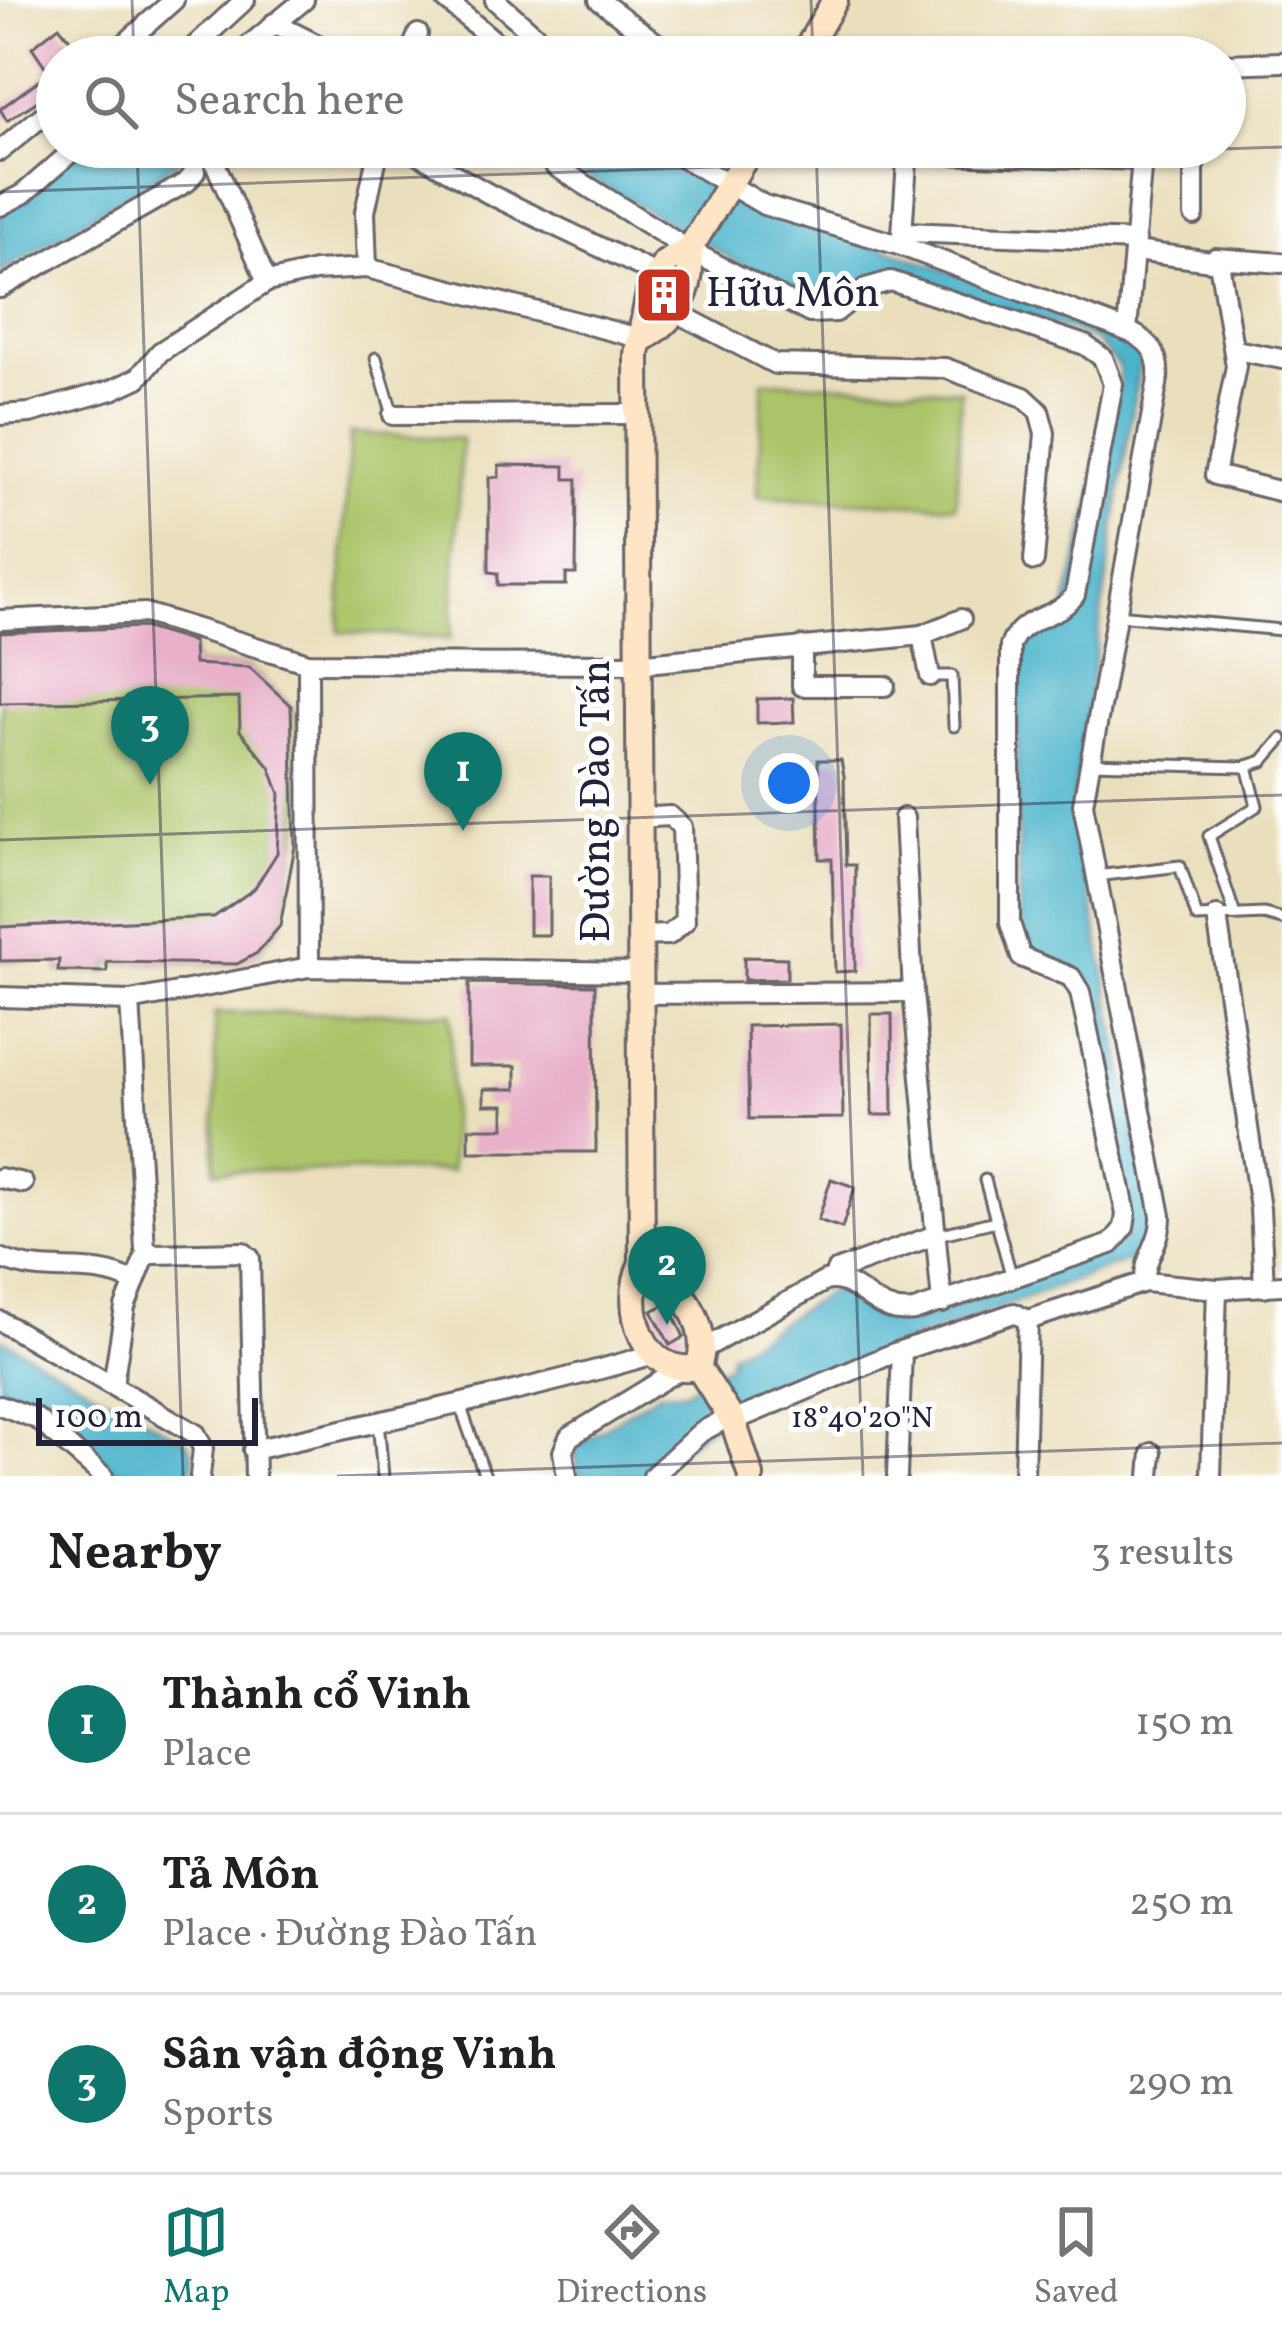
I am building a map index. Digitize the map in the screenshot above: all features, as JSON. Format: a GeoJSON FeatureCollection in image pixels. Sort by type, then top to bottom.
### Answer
{"type":"FeatureCollection","features":[{"type":"Feature","properties":{"kind":"street"},"geometry":{"type":"LineString","coordinates":[[134,36],[174,0]]}},
{"type":"Feature","properties":{"kind":"street"},"geometry":{"type":"LineString","coordinates":[[205,36],[245,0]]}},
{"type":"Feature","properties":{"kind":"street"},"geometry":{"type":"LineString","coordinates":[[259,36],[304,0]]}},
{"type":"Feature","properties":{"kind":"street"},"geometry":{"type":"LineString","coordinates":[[446,0],[488,36]]}},
{"type":"Feature","properties":{"kind":"street"},"geometry":{"type":"LineString","coordinates":[[495,0],[536,36]]}},
{"type":"Feature","properties":{"kind":"street"},"geometry":{"type":"LineString","coordinates":[[598,0],[613,5],[650,36]]}},
{"type":"Feature","properties":{"kind":"street"},"geometry":{"type":"LineString","coordinates":[[814,36],[835,0]]}},
{"type":"Feature","properties":{"kind":"street"},"geometry":{"type":"LineString","coordinates":[[274,23],[300,36]]}},
{"type":"Feature","properties":{"kind":"street"},"geometry":{"type":"LineString","coordinates":[[1246,63],[1282,62]]}},
{"type":"Feature","properties":{"kind":"street"},"geometry":{"type":"LineString","coordinates":[[0,151],[36,121]]}},
{"type":"Feature","properties":{"kind":"street"},"geometry":{"type":"LineString","coordinates":[[0,206],[50,168]]}},
{"type":"Feature","properties":{"kind":"street"},"geometry":{"type":"LineString","coordinates":[[0,288],[187,182],[194,168]]}},
{"type":"Feature","properties":{"kind":"street"},"geometry":{"type":"LineString","coordinates":[[217,168],[267,282]]}},
{"type":"Feature","properties":{"kind":"street"},"geometry":{"type":"LineString","coordinates":[[367,268],[365,212],[374,168]]}},
{"type":"Feature","properties":{"kind":"street"},"geometry":{"type":"LineString","coordinates":[[443,168],[658,275],[665,263],[692,247]]}},
{"type":"Feature","properties":{"kind":"street"},"geometry":{"type":"LineString","coordinates":[[558,168],[810,313],[836,312],[872,285],[898,282],[1085,345],[1111,371],[1110,410],[1078,586],[1070,603],[1021,626],[1010,646],[1010,923],[1021,957],[1071,977],[1080,992],[1126,1220],[1111,1244],[942,1304],[890,1312],[834,1279]]}},
{"type":"Feature","properties":{"kind":"street"},"geometry":{"type":"LineString","coordinates":[[694,168],[725,191],[793,215],[901,240],[1127,332],[1152,347],[1159,370],[1083,804],[1161,1216],[1161,1237],[1144,1269],[1145,1282]]}},
{"type":"Feature","properties":{"kind":"street"},"geometry":{"type":"LineString","coordinates":[[0,415],[30,413],[125,384],[160,352],[267,282],[367,268],[644,339],[676,312],[689,285],[692,247],[739,168]]}},
{"type":"Feature","properties":{"kind":"street"},"geometry":{"type":"LineString","coordinates":[[901,240],[907,168]]}},
{"type":"Feature","properties":{"kind":"street"},"geometry":{"type":"LineString","coordinates":[[1127,332],[1142,168]]}},
{"type":"Feature","properties":{"kind":"street"},"geometry":{"type":"LineString","coordinates":[[1194,168],[1194,215]]}},
{"type":"Feature","properties":{"kind":"street"},"geometry":{"type":"LineString","coordinates":[[901,240],[1136,246],[1282,263]]}},
{"type":"Feature","properties":{"kind":"street"},"geometry":{"type":"LineString","coordinates":[[1215,258],[1235,350],[1216,479],[1282,492]]}},
{"type":"Feature","properties":{"kind":"street","name":"Đường Đào Tấn"},"geometry":{"type":"LineString","coordinates":[[658,275],[642,310],[644,339],[637,354],[635,414],[642,1263],[631,1298],[634,1316],[654,1354],[696,1366]]}},
{"type":"Feature","properties":{"kind":"street"},"geometry":{"type":"LineString","coordinates":[[676,312],[775,364],[808,369],[945,368],[1024,397],[1040,411],[1045,434],[1034,561]]}},
{"type":"Feature","properties":{"kind":"street"},"geometry":{"type":"LineString","coordinates":[[1235,350],[1282,359]]}},
{"type":"Feature","properties":{"kind":"street"},"geometry":{"type":"LineString","coordinates":[[393,415],[635,414]]}},
{"type":"Feature","properties":{"kind":"street"},"geometry":{"type":"LineString","coordinates":[[0,620],[146,613],[308,664],[637,664],[922,635],[961,619]]}},
{"type":"Feature","properties":{"kind":"street"},"geometry":{"type":"LineString","coordinates":[[922,635],[930,676]]}},
{"type":"Feature","properties":{"kind":"street"},"geometry":{"type":"LineString","coordinates":[[802,646],[802,686],[885,686]]}},
{"type":"Feature","properties":{"kind":"street"},"geometry":{"type":"LineString","coordinates":[[308,664],[309,967]]}},
{"type":"Feature","properties":{"kind":"street"},"geometry":{"type":"LineString","coordinates":[[637,818],[670,816],[682,827],[685,921],[669,935],[637,936]]}},
{"type":"Feature","properties":{"kind":"street"},"geometry":{"type":"LineString","coordinates":[[904,818],[913,992],[942,1304]]}},
{"type":"Feature","properties":{"kind":"street"},"geometry":{"type":"LineString","coordinates":[[653,1476],[701,1432],[730,1417],[1014,1313],[1028,1320],[1145,1282],[1217,1289],[1273,1286],[1226,916]]}},
{"type":"Feature","properties":{"kind":"street"},"geometry":{"type":"LineString","coordinates":[[0,997],[130,1001],[309,967],[913,992]]}},
{"type":"Feature","properties":{"kind":"street"},"geometry":{"type":"LineString","coordinates":[[113,1385],[133,1282],[147,1252],[130,1001]]}},
{"type":"Feature","properties":{"kind":"street"},"geometry":{"type":"LineString","coordinates":[[0,1178],[23,1183]]}},
{"type":"Feature","properties":{"kind":"street"},"geometry":{"type":"LineString","coordinates":[[567,1476],[563,1451],[569,1437],[696,1366],[834,1279],[836,1271],[852,1262],[933,1236]]}},
{"type":"Feature","properties":{"kind":"street"},"geometry":{"type":"LineString","coordinates":[[147,1252],[249,1256],[255,1476]]}},
{"type":"Feature","properties":{"kind":"street"},"geometry":{"type":"LineString","coordinates":[[0,1258],[31,1271],[94,1269],[133,1282]]}},
{"type":"Feature","properties":{"kind":"street","name":"Đường Đào Tấn"},"geometry":{"type":"LineString","coordinates":[[642,1263],[657,1270],[682,1296],[696,1366],[730,1417],[751,1476]]}},
{"type":"Feature","properties":{"kind":"street"},"geometry":{"type":"LineString","coordinates":[[1211,1476],[1217,1289]]}},
{"type":"Feature","properties":{"kind":"street"},"geometry":{"type":"LineString","coordinates":[[1024,1476],[1028,1320]]}},
{"type":"Feature","properties":{"kind":"street"},"geometry":{"type":"LineString","coordinates":[[0,1321],[196,1434],[203,1448],[200,1476]]}},
{"type":"Feature","properties":{"kind":"street"},"geometry":{"type":"LineString","coordinates":[[897,1476],[902,1351]]}},
{"type":"Feature","properties":{"kind":"street"},"geometry":{"type":"LineString","coordinates":[[253,1450],[459,1402],[516,1394],[654,1354]]}},
{"type":"Feature","properties":{"kind":"street"},"geometry":{"type":"LineString","coordinates":[[0,1406],[37,1419],[78,1466],[103,1476]]}},
{"type":"Feature","properties":{"kind":"street"},"geometry":{"type":"LineString","coordinates":[[1150,1476],[1152,1453]]}},
{"type":"Feature","properties":{"kind":"lane"},"geometry":{"type":"LineString","coordinates":[[376,358],[393,415]]}},
{"type":"Feature","properties":{"kind":"lane"},"geometry":{"type":"LineString","coordinates":[[1116,615],[1282,630]]}},
{"type":"Feature","properties":{"kind":"lane"},"geometry":{"type":"LineString","coordinates":[[930,676],[952,676],[953,726]]}},
{"type":"Feature","properties":{"kind":"lane"},"geometry":{"type":"LineString","coordinates":[[1089,763],[1247,766],[1263,761],[1282,739]]}},
{"type":"Feature","properties":{"kind":"lane"},"geometry":{"type":"LineString","coordinates":[[1226,916],[1209,836],[1255,809],[1258,798],[1247,766]]}},
{"type":"Feature","properties":{"kind":"lane"},"geometry":{"type":"LineString","coordinates":[[1096,876],[1180,866],[1195,916],[1282,919]]}},
{"type":"Feature","properties":{"kind":"lane"},"geometry":{"type":"LineString","coordinates":[[985,1180],[1012,1278]]}},
{"type":"Feature","properties":{"kind":"lane"},"geometry":{"type":"LineString","coordinates":[[933,1236],[996,1221]]}},
{"type":"Feature","properties":{"kind":"lane"},"geometry":{"type":"LineString","coordinates":[[459,1402],[485,1476]]}},
{"type":"Feature","properties":{"kind":"lane"},"geometry":{"type":"LineString","coordinates":[[377,1421],[383,1476]]}},
{"type":"Feature","properties":{"kind":"green space"},"geometry":{"type":"Polygon","coordinates":[[[763,381],[961,390],[956,506],[757,497],[763,381]]]}},
{"type":"Feature","properties":{"kind":"green space"},"geometry":{"type":"Polygon","coordinates":[[[350,433],[462,439],[451,638],[339,632],[350,433]]]}},
{"type":"Feature","properties":{"kind":"green space"},"geometry":{"type":"Polygon","coordinates":[[[171,627],[192,639],[194,664],[249,667],[291,706],[299,724],[299,824],[280,926],[257,953],[237,964],[108,962],[107,972],[58,971],[58,960],[0,961],[0,629],[171,627]]]}},
{"type":"Feature","properties":{"kind":"green space"},"geometry":{"type":"Polygon","coordinates":[[[215,1013],[451,1013],[451,1171],[215,1171],[215,1013]]]}},
{"type":"Feature","properties":{"kind":"water"},"geometry":{"type":"Polygon","coordinates":[[[57,168],[168,168],[0,273],[0,210],[57,168]]]}},
{"type":"Feature","properties":{"kind":"water"},"geometry":{"type":"Polygon","coordinates":[[[572,168],[689,168],[733,201],[896,252],[1136,341],[1141,352],[1073,802],[1154,1236],[1143,1255],[738,1404],[647,1476],[578,1476],[575,1448],[658,1392],[683,1392],[729,1364],[730,1354],[831,1291],[852,1296],[890,1318],[916,1321],[1124,1241],[1088,990],[1073,969],[1026,950],[1019,929],[1016,651],[1019,639],[1064,615],[1120,384],[1119,367],[1096,341],[1078,333],[897,273],[859,281],[834,304],[809,303],[572,168]]]}},
{"type":"Feature","properties":{"kind":"water"},"geometry":{"type":"Polygon","coordinates":[[[0,1338],[187,1442],[193,1454],[192,1476],[113,1476],[35,1411],[0,1400],[0,1338]]]}},
{"type":"Feature","properties":{"kind":"building"},"geometry":{"type":"Polygon","coordinates":[[[59,26],[67,36],[46,36],[59,26]]]}},
{"type":"Feature","properties":{"kind":"building"},"geometry":{"type":"Polygon","coordinates":[[[36,82],[36,102],[7,121],[0,109],[36,82]]]}},
{"type":"Feature","properties":{"kind":"building"},"geometry":{"type":"Polygon","coordinates":[[[499,465],[565,466],[565,479],[577,479],[576,574],[566,574],[566,585],[498,585],[498,573],[489,572],[489,477],[499,477],[499,465]]]}},
{"type":"Feature","properties":{"kind":"building"},"geometry":{"type":"Polygon","coordinates":[[[143,627],[193,642],[194,664],[249,667],[291,706],[295,846],[280,926],[257,953],[237,964],[107,962],[107,972],[58,971],[59,960],[0,961],[0,927],[214,917],[254,889],[277,853],[280,794],[270,767],[240,731],[239,698],[0,703],[0,633],[143,627]]]}},
{"type":"Feature","properties":{"kind":"building"},"geometry":{"type":"Polygon","coordinates":[[[793,698],[794,722],[757,723],[757,699],[793,698]]]}},
{"type":"Feature","properties":{"kind":"building"},"geometry":{"type":"Polygon","coordinates":[[[818,760],[841,760],[844,776],[846,865],[855,865],[855,971],[835,972],[832,859],[820,859],[818,760]]]}},
{"type":"Feature","properties":{"kind":"building"},"geometry":{"type":"Polygon","coordinates":[[[529,876],[549,876],[549,935],[529,935],[529,876]]]}},
{"type":"Feature","properties":{"kind":"building"},"geometry":{"type":"Polygon","coordinates":[[[744,957],[787,958],[787,979],[744,980],[744,957]]]}},
{"type":"Feature","properties":{"kind":"building"},"geometry":{"type":"Polygon","coordinates":[[[469,983],[595,985],[596,1152],[469,1152],[469,1128],[504,1128],[504,1105],[484,1105],[484,1089],[516,1089],[516,1066],[469,1066],[469,983]]]}},
{"type":"Feature","properties":{"kind":"building"},"geometry":{"type":"Polygon","coordinates":[[[871,1014],[892,1014],[893,1115],[872,1115],[871,1014]]]}},
{"type":"Feature","properties":{"kind":"building"},"geometry":{"type":"Polygon","coordinates":[[[841,1024],[843,1118],[749,1119],[747,1026],[841,1024]]]}},
{"type":"Feature","properties":{"kind":"building"},"geometry":{"type":"Polygon","coordinates":[[[831,1179],[855,1187],[842,1228],[818,1220],[831,1179]]]}},
{"type":"Feature","properties":{"kind":"building"},"geometry":{"type":"Polygon","coordinates":[[[668,1303],[684,1337],[670,1345],[652,1311],[668,1303]]]}},
{"type":"Feature","properties":{"kind":"place","name":"Hữu Môn"},"geometry":{"type":"Point","coordinates":[664,295]}},
{"type":"Feature","properties":{"kind":"place","name":"Sân vận động Vinh"},"geometry":{"type":"Point","coordinates":[150,785]}},
{"type":"Feature","properties":{"kind":"place","name":"Thành cổ Vinh"},"geometry":{"type":"Point","coordinates":[463,831]}},
{"type":"Feature","properties":{"kind":"place","name":"Tả Môn"},"geometry":{"type":"Point","coordinates":[667,1325]}}]}
